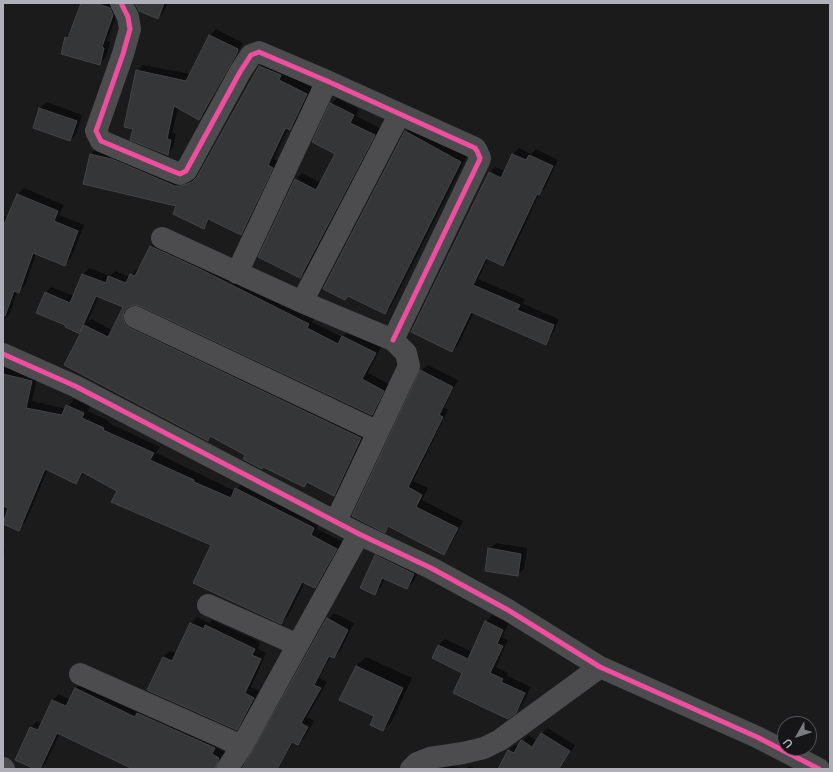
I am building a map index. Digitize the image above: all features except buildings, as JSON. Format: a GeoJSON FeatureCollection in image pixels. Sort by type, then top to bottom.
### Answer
{"type":"FeatureCollection","features":[{"type":"Feature","properties":{"kind":"street"},"geometry":{"type":"LineString","coordinates":[[121,3],[128,17],[130,29],[123,54],[96,131],[102,141],[180,174],[186,171],[250,55],[259,52],[475,148],[480,158],[393,340]]}},
{"type":"Feature","properties":{"kind":"street"},"geometry":{"type":"LineString","coordinates":[[237,273],[327,81]]}},
{"type":"Feature","properties":{"kind":"street"},"geometry":{"type":"LineString","coordinates":[[302,302],[399,115]]}},
{"type":"Feature","properties":{"kind":"street"},"geometry":{"type":"LineString","coordinates":[[162,238],[302,302],[393,340],[406,353],[409,366],[336,521]]}},
{"type":"Feature","properties":{"kind":"street"},"geometry":{"type":"LineString","coordinates":[[135,317],[378,432]]}},
{"type":"Feature","properties":{"kind":"street"},"geometry":{"type":"LineString","coordinates":[[3,354],[75,386],[359,534],[431,568],[508,610],[600,667],[757,737],[819,769]]}},
{"type":"Feature","properties":{"kind":"street"},"geometry":{"type":"LineString","coordinates":[[227,769],[242,746],[359,534]]}},
{"type":"Feature","properties":{"kind":"street"},"geometry":{"type":"LineString","coordinates":[[208,605],[298,645]]}},
{"type":"Feature","properties":{"kind":"street"},"geometry":{"type":"LineString","coordinates":[[411,769],[417,763],[430,758],[463,754],[484,748],[500,740],[600,667]]}},
{"type":"Feature","properties":{"kind":"street"},"geometry":{"type":"LineString","coordinates":[[80,674],[242,746]]}},
{"type":"Feature","properties":{"kind":"cycle path"},"geometry":{"type":"LineString","coordinates":[[121,3],[128,17],[130,29],[123,54],[96,131],[101,141],[170,170],[180,174],[186,171],[240,72],[251,55],[259,52],[475,148],[480,158],[479,161],[393,340]]}},
{"type":"Feature","properties":{"kind":"cycle path"},"geometry":{"type":"LineString","coordinates":[[3,354],[75,386],[359,534],[431,568],[508,610],[600,667],[757,737],[819,769]]}}]}
